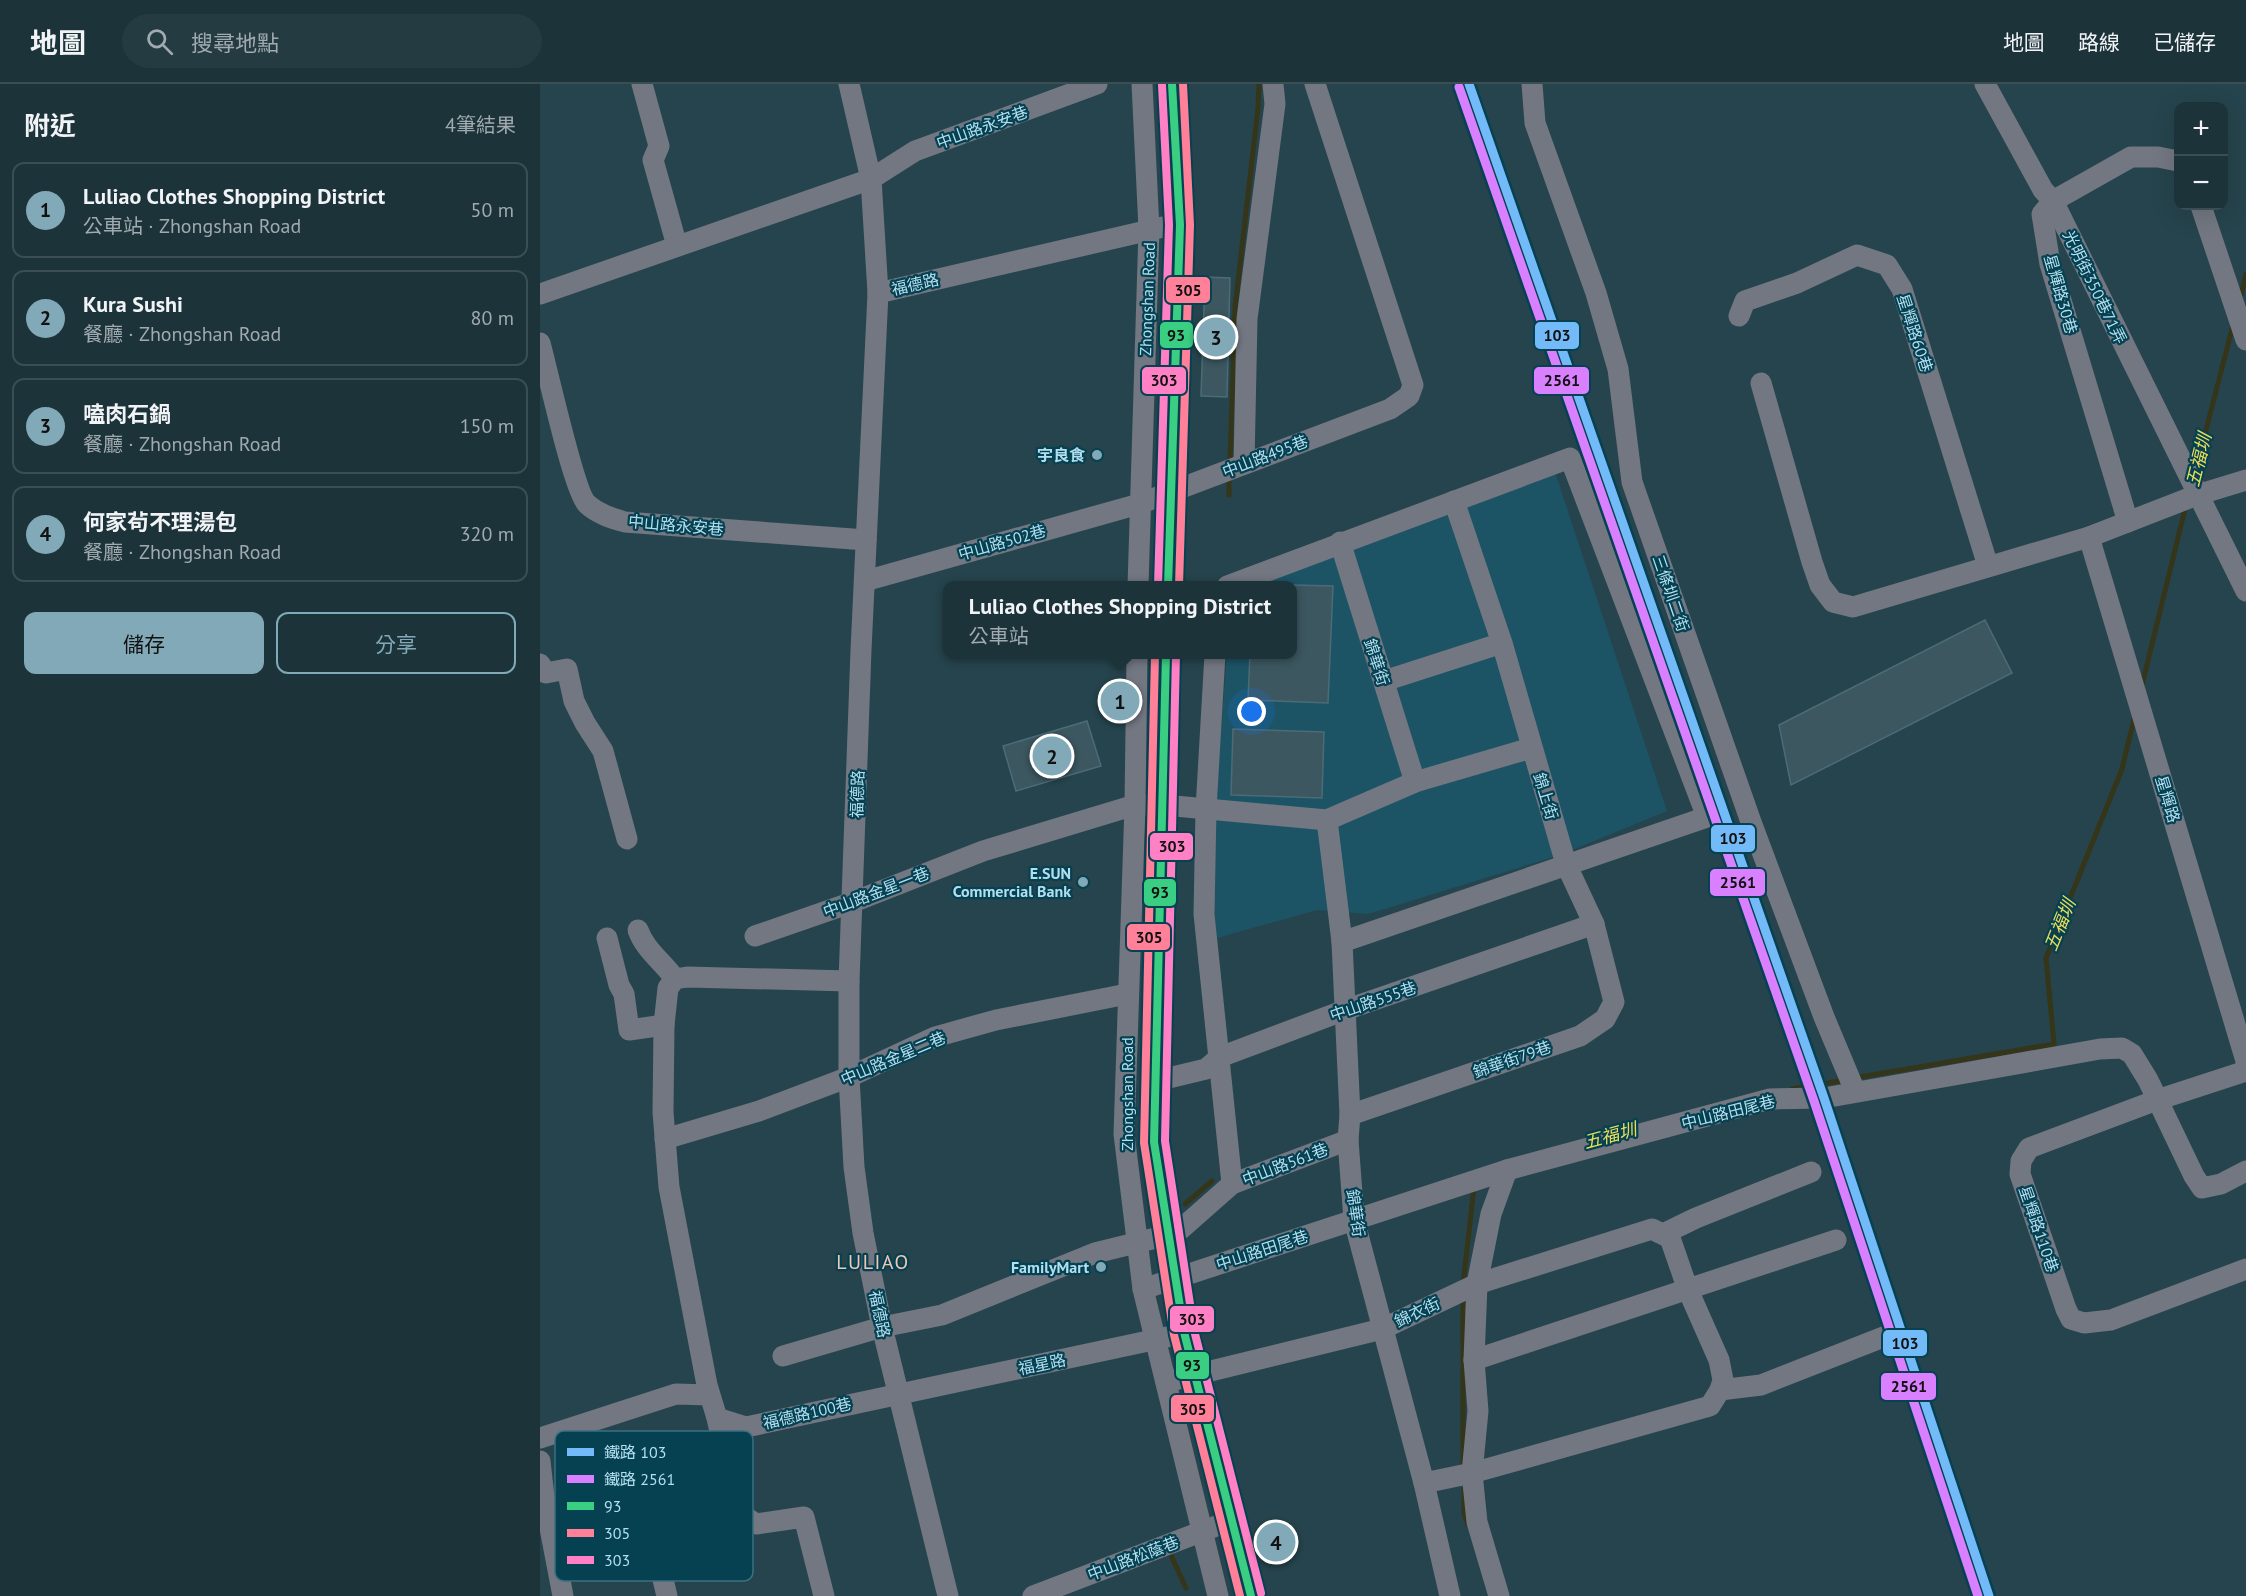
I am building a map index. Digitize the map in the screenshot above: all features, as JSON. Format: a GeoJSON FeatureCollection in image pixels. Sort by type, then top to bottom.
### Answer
{"type":"FeatureCollection","features":[{"type":"Feature","properties":{"kind":"street"},"geometry":{"type":"LineString","coordinates":[[642,84],[659,146],[653,160],[677,246]]}},
{"type":"Feature","properties":{"kind":"street"},"geometry":{"type":"LineString","coordinates":[[849,84],[871,179],[878,293]]}},
{"type":"Feature","properties":{"kind":"street","name":"中山路永安巷"},"geometry":{"type":"LineString","coordinates":[[540,294],[871,179],[915,151],[1097,84]]}},
{"type":"Feature","properties":{"kind":"street","name":"Zhongshan Road"},"geometry":{"type":"LineString","coordinates":[[1138,581],[1149,229],[1142,84]]}},
{"type":"Feature","properties":{"kind":"street","name":"Zhongshan Road"},"geometry":{"type":"LineString","coordinates":[[1168,581],[1180,225],[1172,84]]}},
{"type":"Feature","properties":{"kind":"street"},"geometry":{"type":"LineString","coordinates":[[1244,464],[1247,319],[1275,104],[1273,84]]}},
{"type":"Feature","properties":{"kind":"street","name":"中山路495巷"},"geometry":{"type":"LineString","coordinates":[[1139,504],[1390,409],[1409,396],[1413,385],[1315,84]]}},
{"type":"Feature","properties":{"kind":"street","name":"三條圳二街"},"geometry":{"type":"LineString","coordinates":[[1532,84],[1535,123],[1593,283],[1618,369],[1632,482],[1751,822],[1824,1017],[1852,1083]]}},
{"type":"Feature","properties":{"kind":"street","name":"光明街350巷71弄"},"geometry":{"type":"LineString","coordinates":[[1985,84],[2043,190],[2053,201],[2197,495]]}},
{"type":"Feature","properties":{"kind":"street"},"geometry":{"type":"LineString","coordinates":[[2053,201],[2130,157],[2158,157],[2174,160]]}},
{"type":"Feature","properties":{"kind":"street","name":"星輝路30巷"},"geometry":{"type":"LineString","coordinates":[[2053,201],[2042,214],[2050,264],[2128,522]]}},
{"type":"Feature","properties":{"kind":"street"},"geometry":{"type":"LineString","coordinates":[[2203,210],[2246,340]]}},
{"type":"Feature","properties":{"kind":"street","name":"福德路"},"geometry":{"type":"LineString","coordinates":[[948,1596],[882,1327],[863,1233],[854,1167],[849,1077],[849,981],[878,293],[1149,229],[1180,225]]}},
{"type":"Feature","properties":{"kind":"street","name":"星輝路60巷"},"geometry":{"type":"LineString","coordinates":[[1739,316],[1745,301],[1797,283],[1857,255],[1887,265],[1902,289],[1988,566]]}},
{"type":"Feature","properties":{"kind":"street","name":"中山路永安巷"},"geometry":{"type":"LineString","coordinates":[[540,343],[573,470],[585,502],[603,515],[625,522],[866,540]]}},
{"type":"Feature","properties":{"kind":"street"},"geometry":{"type":"LineString","coordinates":[[1761,383],[1820,585],[1833,602],[1853,606],[2089,537],[2197,495],[2246,480]]}},
{"type":"Feature","properties":{"kind":"street"},"geometry":{"type":"LineString","coordinates":[[1238,581],[1570,458],[1707,817],[1342,942]]}},
{"type":"Feature","properties":{"kind":"street"},"geometry":{"type":"LineString","coordinates":[[2197,495],[2246,591]]}},
{"type":"Feature","properties":{"kind":"street","name":"錦上街"},"geometry":{"type":"LineString","coordinates":[[1454,501],[1502,643],[1566,864],[1594,924]]}},
{"type":"Feature","properties":{"kind":"street","name":"中山路502巷"},"geometry":{"type":"LineString","coordinates":[[865,581],[1139,504]]}},
{"type":"Feature","properties":{"kind":"street","name":"星輝路"},"geometry":{"type":"LineString","coordinates":[[2089,537],[2246,1061]]}},
{"type":"Feature","properties":{"kind":"street","name":"錦華街"},"geometry":{"type":"LineString","coordinates":[[1340,542],[1415,782]]}},
{"type":"Feature","properties":{"kind":"street"},"geometry":{"type":"LineString","coordinates":[[1384,681],[1502,643]]}},
{"type":"Feature","properties":{"kind":"street","name":"Zhongshan Road"},"geometry":{"type":"LineString","coordinates":[[1137,659],[1135,805],[1124,1134],[1143,1289],[1218,1596]]}},
{"type":"Feature","properties":{"kind":"street","name":"Zhongshan Road"},"geometry":{"type":"LineString","coordinates":[[1166,659],[1154,1142],[1184,1332],[1251,1596]]}},
{"type":"Feature","properties":{"kind":"street"},"geometry":{"type":"LineString","coordinates":[[1215,659],[1206,809],[1204,914],[1232,1184]]}},
{"type":"Feature","properties":{"kind":"street"},"geometry":{"type":"LineString","coordinates":[[540,664],[546,674],[567,669],[574,701],[603,751],[627,839]]}},
{"type":"Feature","properties":{"kind":"street"},"geometry":{"type":"LineString","coordinates":[[1135,805],[1164,805],[1327,820],[1415,782],[1531,748]]}},
{"type":"Feature","properties":{"kind":"street","name":"中山路金星一巷"},"geometry":{"type":"LineString","coordinates":[[755,936],[853,902],[983,851],[1135,805]]}},
{"type":"Feature","properties":{"kind":"street","name":"錦華街"},"geometry":{"type":"LineString","coordinates":[[1327,820],[1342,942],[1350,1116],[1348,1140],[1354,1220],[1424,1483],[1447,1595]]}},
{"type":"Feature","properties":{"kind":"street","name":"中山路555巷"},"geometry":{"type":"LineString","coordinates":[[1156,1081],[1206,1069],[1220,1057],[1345,1010],[1594,924]]}},
{"type":"Feature","properties":{"kind":"street","name":"錦華街79巷"},"geometry":{"type":"LineString","coordinates":[[1350,1116],[1580,1036],[1605,1019],[1614,1002],[1594,924]]}},
{"type":"Feature","properties":{"kind":"street"},"geometry":{"type":"LineString","coordinates":[[638,930],[642,943],[664,964],[675,979]]}},
{"type":"Feature","properties":{"kind":"street"},"geometry":{"type":"LineString","coordinates":[[608,938],[618,985],[624,994],[629,1030],[664,1025]]}},
{"type":"Feature","properties":{"kind":"street"},"geometry":{"type":"LineString","coordinates":[[720,1431],[710,1395],[669,1187],[665,1139],[664,1025],[668,988],[675,979],[687,977],[849,981]]}},
{"type":"Feature","properties":{"kind":"street","name":"中山路金星二巷"},"geometry":{"type":"LineString","coordinates":[[665,1139],[759,1111],[849,1077],[934,1037],[996,1020],[1127,994]]}},
{"type":"Feature","properties":{"kind":"street","name":"中山路田尾巷"},"geometry":{"type":"LineString","coordinates":[[1143,1289],[1507,1170],[1770,1099],[1824,1098],[1852,1083],[2100,1049],[2122,1048],[2132,1054],[2202,1188],[2221,1184],[2246,1171]]}},
{"type":"Feature","properties":{"kind":"street","name":"星輝路110巷"},"geometry":{"type":"LineString","coordinates":[[2246,1071],[2157,1100],[2029,1148],[2021,1161],[2020,1174],[2071,1319],[2084,1323],[2111,1320],[2246,1269]]}},
{"type":"Feature","properties":{"kind":"street","name":"中山路561巷"},"geometry":{"type":"LineString","coordinates":[[1168,1235],[1181,1229],[1232,1184],[1348,1140]]}},
{"type":"Feature","properties":{"kind":"street"},"geometry":{"type":"LineString","coordinates":[[1499,1596],[1477,1522],[1472,1473],[1478,1411],[1474,1360],[1477,1284],[1491,1214],[1507,1170]]}},
{"type":"Feature","properties":{"kind":"street","name":"錦衣街"},"geometry":{"type":"LineString","coordinates":[[1166,1382],[1382,1329],[1477,1284],[1652,1229],[1663,1234],[1696,1218],[1811,1172]]}},
{"type":"Feature","properties":{"kind":"street"},"geometry":{"type":"LineString","coordinates":[[1424,1483],[1472,1473],[1710,1406],[1723,1380],[1719,1360],[1688,1290],[1670,1238],[1663,1234]]}},
{"type":"Feature","properties":{"kind":"street"},"geometry":{"type":"LineString","coordinates":[[783,1356],[882,1327],[942,1315],[1095,1253],[1168,1235]]}},
{"type":"Feature","properties":{"kind":"street"},"geometry":{"type":"LineString","coordinates":[[1474,1360],[1836,1240]]}},
{"type":"Feature","properties":{"kind":"street","name":"福星路"},"geometry":{"type":"LineString","coordinates":[[899,1393],[1156,1340],[1184,1332]]}},
{"type":"Feature","properties":{"kind":"street"},"geometry":{"type":"LineString","coordinates":[[1720,1390],[1761,1385],[1886,1336]]}},
{"type":"Feature","properties":{"kind":"street","name":"福德路100巷"},"geometry":{"type":"LineString","coordinates":[[717,1418],[746,1427],[899,1393]]}},
{"type":"Feature","properties":{"kind":"street"},"geometry":{"type":"LineString","coordinates":[[562,1431],[676,1394],[710,1395]]}},
{"type":"Feature","properties":{"kind":"street"},"geometry":{"type":"LineString","coordinates":[[540,1438],[555,1433]]}},
{"type":"Feature","properties":{"kind":"street"},"geometry":{"type":"LineString","coordinates":[[540,1461],[555,1554]]}},
{"type":"Feature","properties":{"kind":"street"},"geometry":{"type":"LineString","coordinates":[[753,1522],[756,1524],[804,1517],[824,1596]]}},
{"type":"Feature","properties":{"kind":"street","name":"中山路松蔭巷"},"geometry":{"type":"LineString","coordinates":[[1033,1596],[1232,1520]]}},
{"type":"Feature","properties":{"kind":"street"},"geometry":{"type":"LineString","coordinates":[[560,1581],[563,1596]]}},
{"type":"Feature","properties":{"kind":"street"},"geometry":{"type":"LineString","coordinates":[[664,1581],[668,1596]]}},
{"type":"Feature","properties":{"kind":"shaded area"},"geometry":{"type":"Polygon","coordinates":[[[1555,472],[1667,811],[1560,855],[1368,914],[1317,910],[1217,938],[1210,865],[1227,659],[1297,659],[1297,581],[1265,581],[1555,472]]]}},
{"type":"Feature","properties":{"kind":"building"},"geometry":{"type":"Polygon","coordinates":[[[1205,277],[1230,278],[1227,397],[1201,396],[1205,277]]]}},
{"type":"Feature","properties":{"kind":"building"},"geometry":{"type":"Polygon","coordinates":[[[1297,585],[1333,586],[1328,703],[1248,700],[1250,659],[1297,659],[1297,585]]]}},
{"type":"Feature","properties":{"kind":"building"},"geometry":{"type":"Polygon","coordinates":[[[1985,620],[2012,673],[1791,785],[1779,725],[1985,620]]]}},
{"type":"Feature","properties":{"kind":"building"},"geometry":{"type":"Polygon","coordinates":[[[1087,721],[1101,766],[1016,791],[1003,746],[1087,721]]]}},
{"type":"Feature","properties":{"kind":"building"},"geometry":{"type":"Polygon","coordinates":[[[1233,729],[1324,732],[1322,798],[1231,795],[1233,729]]]}},
{"type":"Feature","properties":{"kind":"waterway"},"geometry":{"type":"LineString","coordinates":[[1230,463],[1235,308],[1259,84]]}},
{"type":"Feature","properties":{"kind":"waterway","name":"五福圳"},"geometry":{"type":"LineString","coordinates":[[2240,299],[2246,274]]}},
{"type":"Feature","properties":{"kind":"waterway","name":"五福圳"},"geometry":{"type":"LineString","coordinates":[[2195,473],[2233,325]]}},
{"type":"Feature","properties":{"kind":"waterway"},"geometry":{"type":"LineString","coordinates":[[1229,475],[1229,495]]}},
{"type":"Feature","properties":{"kind":"waterway","name":"五福圳"},"geometry":{"type":"LineString","coordinates":[[2142,685],[2186,505]]}},
{"type":"Feature","properties":{"kind":"waterway","name":"五福圳"},"geometry":{"type":"LineString","coordinates":[[1854,1078],[2054,1044],[2046,958],[2122,769],[2135,715]]}},
{"type":"Feature","properties":{"kind":"waterway","name":"五福圳"},"geometry":{"type":"LineString","coordinates":[[1792,1089],[1845,1080]]}},
{"type":"Feature","properties":{"kind":"waterway"},"geometry":{"type":"LineString","coordinates":[[1185,1204],[1212,1181]]}},
{"type":"Feature","properties":{"kind":"waterway"},"geometry":{"type":"LineString","coordinates":[[1463,1285],[1474,1187]]}},
{"type":"Feature","properties":{"kind":"waterway"},"geometry":{"type":"LineString","coordinates":[[1463,1298],[1463,1468]]}},
{"type":"Feature","properties":{"kind":"waterway"},"geometry":{"type":"LineString","coordinates":[[1464,1489],[1464,1513],[1468,1525]]}},
{"type":"Feature","properties":{"kind":"waterway"},"geometry":{"type":"LineString","coordinates":[[1170,1553],[1186,1588]]}},
{"type":"Feature","properties":{"kind":"rail line","name":"103"},"geometry":{"type":"LineString","coordinates":[[1469,84],[1824,1098],[1989,1596]]}},
{"type":"Feature","properties":{"kind":"rail line","name":"2561"},"geometry":{"type":"LineString","coordinates":[[1459,87],[1814,1101],[1978,1596]]}},
{"type":"Feature","properties":{"kind":"transit line","name":"93"},"geometry":{"type":"LineString","coordinates":[[1168,581],[1180,225],[1172,84]]}},
{"type":"Feature","properties":{"kind":"transit line","name":"305"},"geometry":{"type":"LineString","coordinates":[[1179,581],[1190,225],[1183,84]]}},
{"type":"Feature","properties":{"kind":"transit line","name":"303"},"geometry":{"type":"LineString","coordinates":[[1158,581],[1169,225],[1162,85]]}},
{"type":"Feature","properties":{"kind":"transit line","name":"305"},"geometry":{"type":"LineString","coordinates":[[1155,659],[1144,1143],[1174,1335],[1240,1596]]}},
{"type":"Feature","properties":{"kind":"transit line","name":"93"},"geometry":{"type":"LineString","coordinates":[[1166,659],[1154,1142],[1184,1332],[1251,1596]]}},
{"type":"Feature","properties":{"kind":"transit line","name":"303"},"geometry":{"type":"LineString","coordinates":[[1176,659],[1165,1141],[1194,1330],[1261,1593]]}},
{"type":"Feature","properties":{"kind":"place","name":"嗑肉石鍋"},"geometry":{"type":"Point","coordinates":[1216,337]}},
{"type":"Feature","properties":{"kind":"place","name":"宇良食"},"geometry":{"type":"Point","coordinates":[1097,455]}},
{"type":"Feature","properties":{"kind":"place","name":"Luliao Clothes Shopping District"},"geometry":{"type":"Point","coordinates":[1120,701]}},
{"type":"Feature","properties":{"kind":"place","name":"Kura Sushi"},"geometry":{"type":"Point","coordinates":[1052,756]}},
{"type":"Feature","properties":{"kind":"place","name":"E.SUN Commercial Bank"},"geometry":{"type":"Point","coordinates":[1083,882]}},
{"type":"Feature","properties":{"kind":"place","name":"FamilyMart"},"geometry":{"type":"Point","coordinates":[1101,1267]}},
{"type":"Feature","properties":{"kind":"place","name":"何家茍不理湯包"},"geometry":{"type":"Point","coordinates":[1276,1542]}},
{"type":"Feature","properties":{"kind":"district","name":"LULIAO"},"geometry":{"type":"Point","coordinates":[873,1262]}}]}
